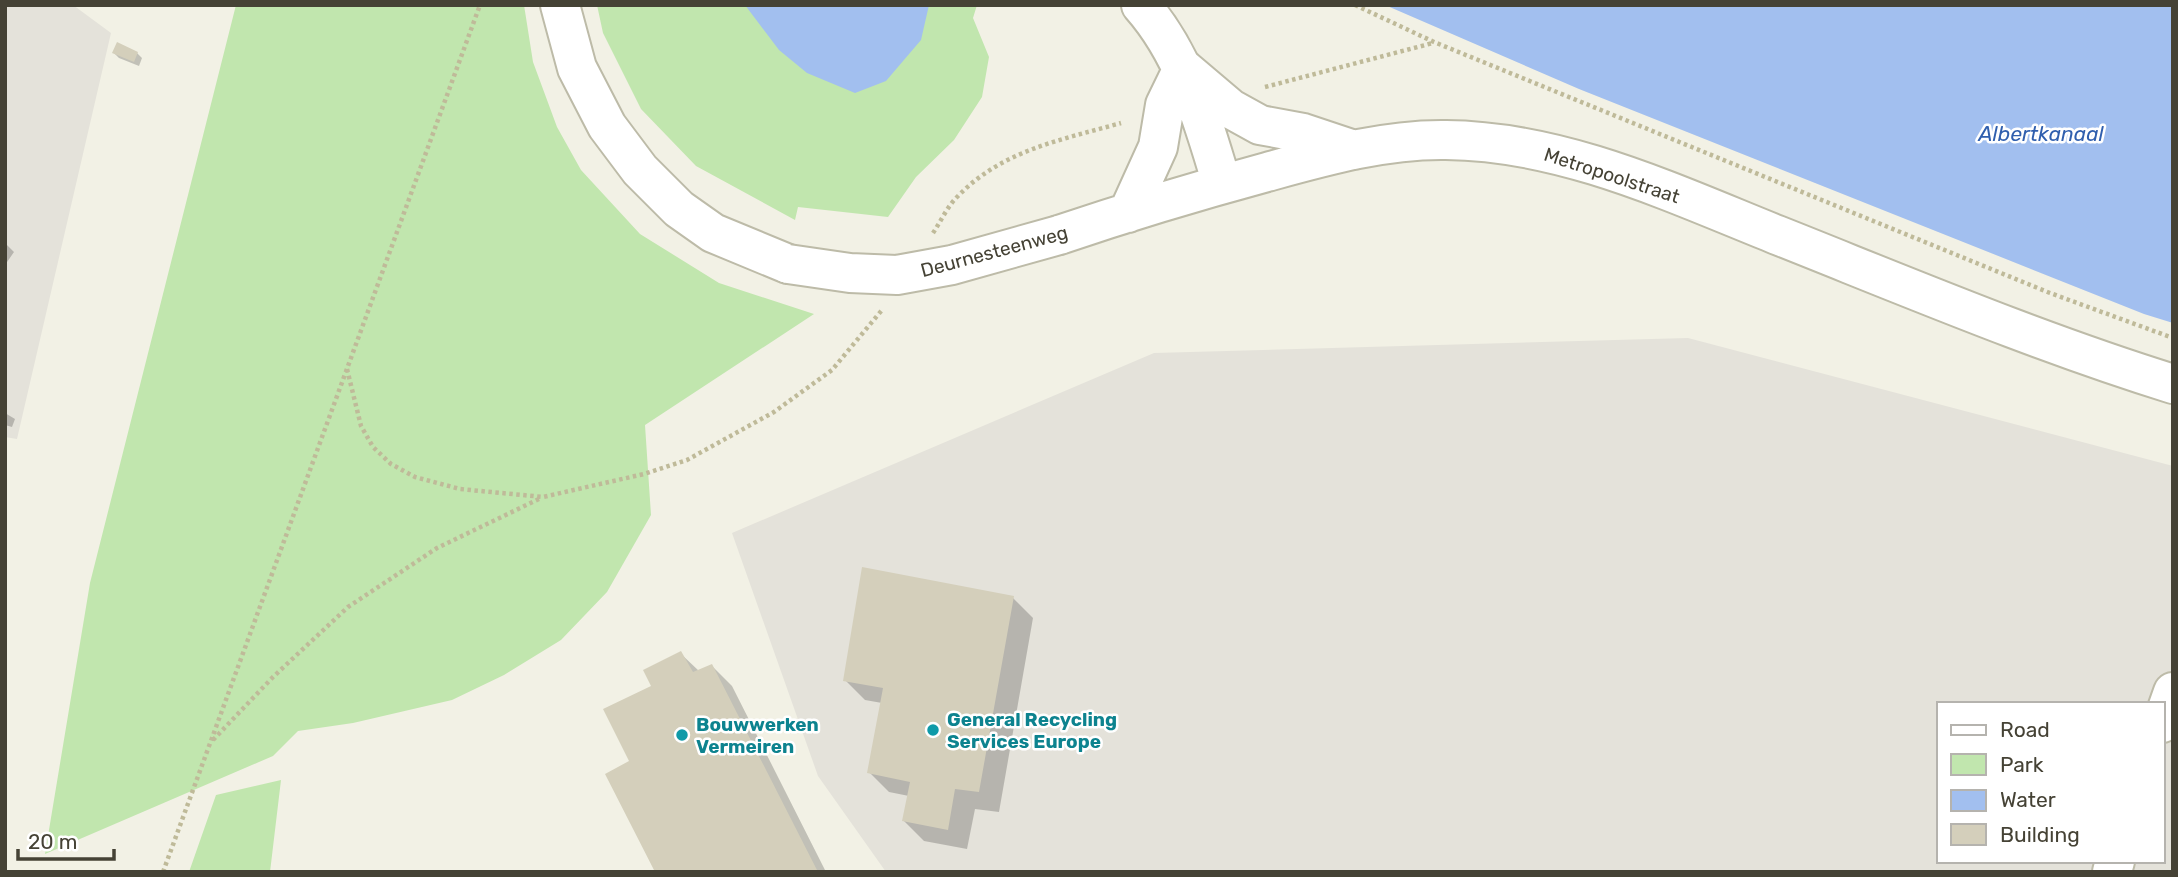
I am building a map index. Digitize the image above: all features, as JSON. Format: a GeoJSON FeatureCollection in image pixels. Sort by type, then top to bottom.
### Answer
{"type":"FeatureCollection","features":[{"type":"Feature","properties":{"kind":"street","name":"Deurnesteenweg"},"geometry":{"type":"LineString","coordinates":[[560,5],[577,68],[607,125],[640,170],[679,209],[713,233],[788,264],[850,273],[897,275],[952,265],[1222,184]]}},
{"type":"Feature","properties":{"kind":"street"},"geometry":{"type":"LineString","coordinates":[[1141,5],[1183,68],[1222,184]]}},
{"type":"Feature","properties":{"kind":"street"},"geometry":{"type":"LineString","coordinates":[[1183,68],[1231,109],[1260,125],[1303,133],[1354,150]]}},
{"type":"Feature","properties":{"kind":"street"},"geometry":{"type":"LineString","coordinates":[[1128,213],[1158,147],[1165,105],[1183,68]]}},
{"type":"Feature","properties":{"kind":"street","name":"Metropoolstraat"},"geometry":{"type":"LineString","coordinates":[[1222,184],[1354,150],[1442,140],[1484,141],[1561,155],[1665,190],[2091,358],[2173,384]]}},
{"type":"Feature","properties":{"kind":"street"},"geometry":{"type":"LineString","coordinates":[[2164,717],[2173,692]]}},
{"type":"Feature","properties":{"kind":"path"},"geometry":{"type":"LineString","coordinates":[[163,872],[480,5]]}},
{"type":"Feature","properties":{"kind":"path"},"geometry":{"type":"LineString","coordinates":[[1354,5],[1434,43],[2050,293],[2173,338]]}},
{"type":"Feature","properties":{"kind":"path"},"geometry":{"type":"LineString","coordinates":[[1258,89],[1434,43]]}},
{"type":"Feature","properties":{"kind":"path"},"geometry":{"type":"LineString","coordinates":[[347,369],[361,426],[373,447],[391,464],[415,477],[460,489],[543,498]]}},
{"type":"Feature","properties":{"kind":"path"},"geometry":{"type":"LineString","coordinates":[[210,743],[273,677],[348,607],[437,548],[543,498],[644,474],[687,460]]}},
{"type":"Feature","properties":{"kind":"shaded area"},"geometry":{"type":"Polygon","coordinates":[[[5,5],[73,5],[111,33],[17,439],[5,437],[5,5]]]}},
{"type":"Feature","properties":{"kind":"shaded area"},"geometry":{"type":"Polygon","coordinates":[[[1688,338],[2173,466],[2173,872],[886,872],[818,776],[732,533],[1154,353],[1688,338]]]}},
{"type":"Feature","properties":{"kind":"green space"},"geometry":{"type":"Polygon","coordinates":[[[236,5],[524,5],[533,62],[557,127],[581,170],[640,234],[719,283],[814,314],[645,425],[651,515],[607,592],[561,640],[504,675],[452,700],[353,723],[298,731],[273,756],[45,854],[90,583],[236,5]]]}},
{"type":"Feature","properties":{"kind":"green space"},"geometry":{"type":"Polygon","coordinates":[[[597,5],[977,5],[973,18],[989,57],[982,97],[954,140],[916,177],[888,217],[798,207],[795,220],[696,166],[641,109],[603,33],[597,5]]]}},
{"type":"Feature","properties":{"kind":"green space"},"geometry":{"type":"Polygon","coordinates":[[[281,780],[270,872],[189,872],[216,795],[281,780]]]}},
{"type":"Feature","properties":{"kind":"water"},"geometry":{"type":"Polygon","coordinates":[[[745,5],[929,5],[921,40],[886,81],[855,93],[807,73],[779,50],[745,5]]]}},
{"type":"Feature","properties":{"kind":"water","name":"Albertkanaal"},"geometry":{"type":"Polygon","coordinates":[[[1385,5],[2173,5],[2173,323],[2144,314],[1579,89],[1385,5]]]}},
{"type":"Feature","properties":{"kind":"building"},"geometry":{"type":"Polygon","coordinates":[[[117,42],[138,52],[134,62],[112,53],[117,42]]]}},
{"type":"Feature","properties":{"kind":"building","name":"General Recycling Services Europe"},"geometry":{"type":"Polygon","coordinates":[[[862,567],[1014,596],[979,792],[955,789],[948,830],[902,821],[910,782],[867,773],[883,688],[843,681],[862,567]]]}},
{"type":"Feature","properties":{"kind":"building","name":"Bouwwerken Vermeiren"},"geometry":{"type":"Polygon","coordinates":[[[681,651],[693,672],[712,664],[818,872],[655,872],[605,774],[629,761],[603,709],[651,686],[643,670],[681,651]]]}},
{"type":"Feature","properties":{"kind":"place","name":"General Recycling Services Europe"},"geometry":{"type":"Point","coordinates":[933,730]}},
{"type":"Feature","properties":{"kind":"place","name":"Bouwwerken Vermeiren"},"geometry":{"type":"Point","coordinates":[682,735]}}]}
